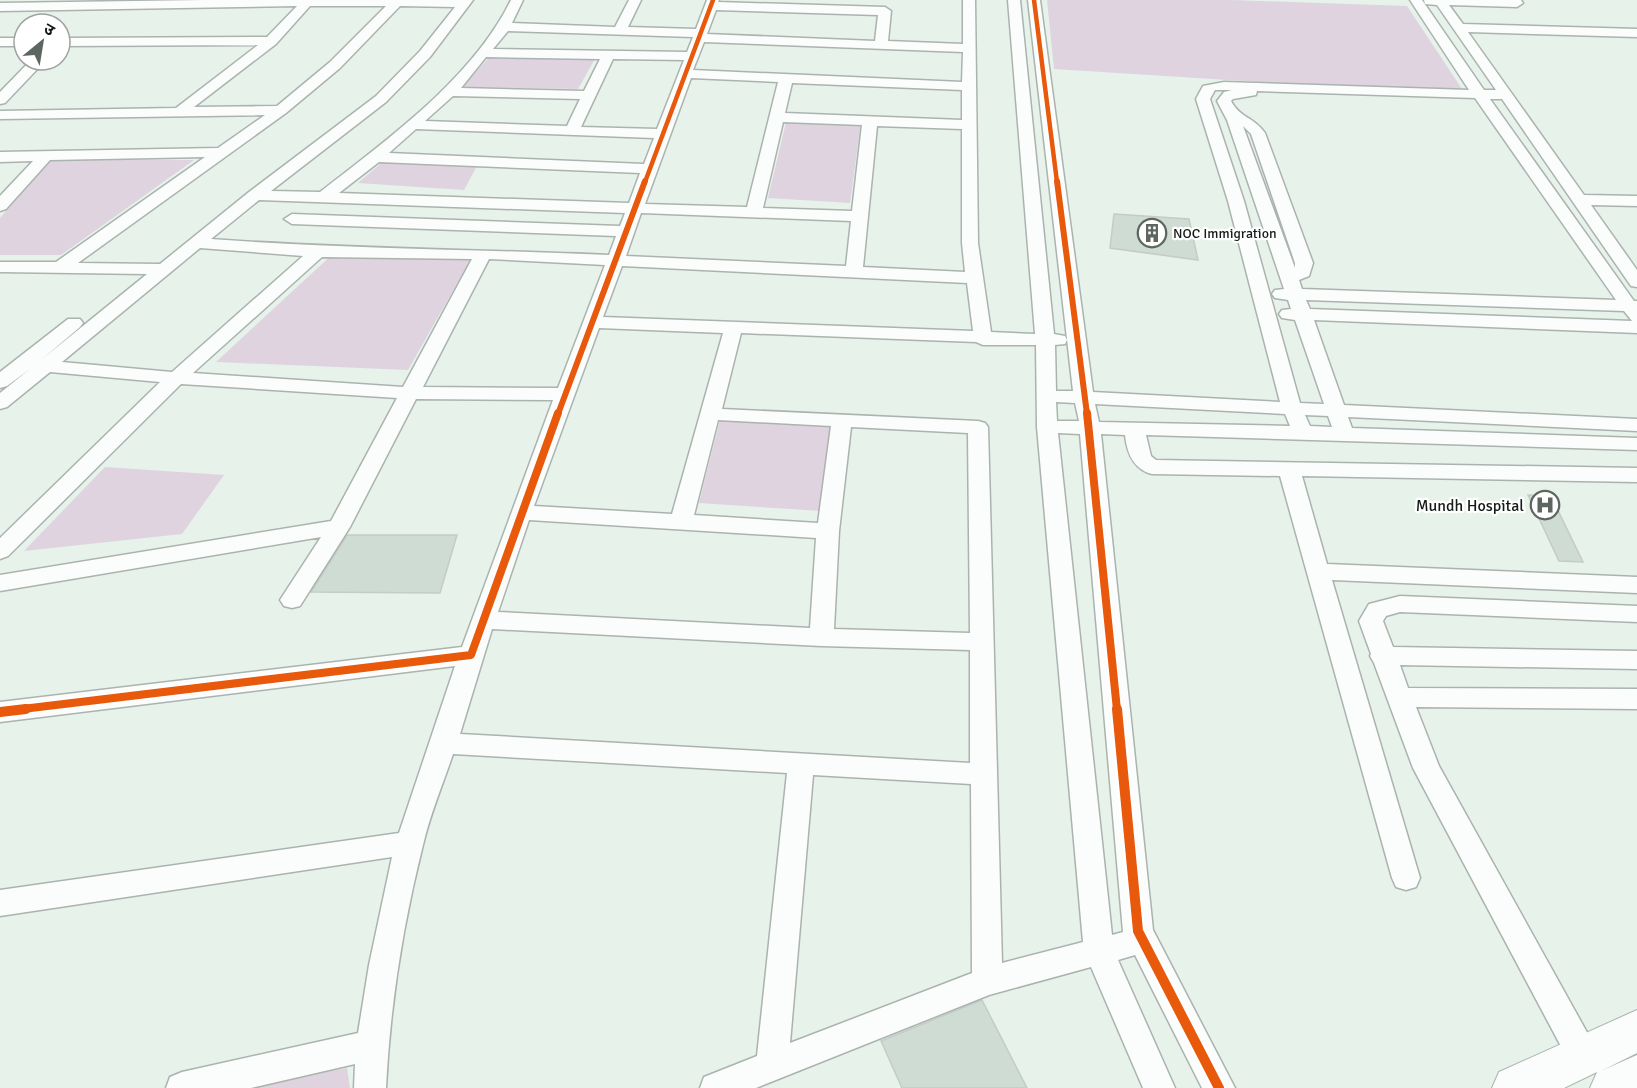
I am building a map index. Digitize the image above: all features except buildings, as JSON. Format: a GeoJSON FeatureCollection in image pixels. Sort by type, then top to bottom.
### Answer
{"type":"FeatureCollection","features":[{"type":"Feature","properties":{"kind":"street"},"geometry":{"type":"LineString","coordinates":[[323,198],[375,158],[450,92],[504,27],[517,0]]}},
{"type":"Feature","properties":{"kind":"street"},"geometry":{"type":"LineString","coordinates":[[620,30],[635,0]]}},
{"type":"Feature","properties":{"kind":"street"},"geometry":{"type":"LineString","coordinates":[[969,0],[970,243],[983,339]]}},
{"type":"Feature","properties":{"kind":"street"},"geometry":{"type":"LineString","coordinates":[[1014,0],[1045,339],[1047,427],[1099,950],[1158,1088]]}},
{"type":"Feature","properties":{"kind":"street"},"geometry":{"type":"LineString","coordinates":[[1034,0],[1084,398],[1090,428],[1138,931],[1219,1088]]}},
{"type":"Feature","properties":{"kind":"street"},"geometry":{"type":"LineString","coordinates":[[1409,0],[1514,1]]}},
{"type":"Feature","properties":{"kind":"street"},"geometry":{"type":"LineString","coordinates":[[1416,0],[1483,99],[1634,309]]}},
{"type":"Feature","properties":{"kind":"street"},"geometry":{"type":"LineString","coordinates":[[179,112],[271,41],[309,1]]}},
{"type":"Feature","properties":{"kind":"street"},"geometry":{"type":"LineString","coordinates":[[0,8],[309,1],[459,2]]}},
{"type":"Feature","properties":{"kind":"street"},"geometry":{"type":"LineString","coordinates":[[1440,1],[1637,282]]}},
{"type":"Feature","properties":{"kind":"street"},"geometry":{"type":"LineString","coordinates":[[62,266],[281,110],[335,65],[398,2]]}},
{"type":"Feature","properties":{"kind":"street"},"geometry":{"type":"LineString","coordinates":[[0,403],[255,195],[381,99],[425,54],[459,2]]}},
{"type":"Feature","properties":{"kind":"street"},"geometry":{"type":"LineString","coordinates":[[0,382],[144,268],[369,97],[459,2]]}},
{"type":"Feature","properties":{"kind":"street"},"geometry":{"type":"LineString","coordinates":[[370,1088],[372,1045],[387,944],[409,843],[444,743],[482,620],[633,209],[712,3],[886,6],[881,43]]}},
{"type":"Feature","properties":{"kind":"street"},"geometry":{"type":"LineString","coordinates":[[504,27],[620,30],[786,78],[968,86]]}},
{"type":"Feature","properties":{"kind":"street"},"geometry":{"type":"LineString","coordinates":[[1461,30],[1637,33]]}},
{"type":"Feature","properties":{"kind":"street"},"geometry":{"type":"LineString","coordinates":[[1461,30],[1637,38]]}},
{"type":"Feature","properties":{"kind":"street"},"geometry":{"type":"LineString","coordinates":[[72,42],[271,41]]}},
{"type":"Feature","properties":{"kind":"street"},"geometry":{"type":"LineString","coordinates":[[481,53],[608,54],[881,43],[969,48]]}},
{"type":"Feature","properties":{"kind":"street"},"geometry":{"type":"LineString","coordinates":[[572,130],[608,54]]}},
{"type":"Feature","properties":{"kind":"street"},"geometry":{"type":"LineString","coordinates":[[0,100],[27,72]]}},
{"type":"Feature","properties":{"kind":"street"},"geometry":{"type":"LineString","coordinates":[[754,211],[786,78]]}},
{"type":"Feature","properties":{"kind":"street"},"geometry":{"type":"LineString","coordinates":[[1210,86],[1229,95]]}},
{"type":"Feature","properties":{"kind":"street"},"geometry":{"type":"LineString","coordinates":[[1336,470],[1312,432],[1292,408],[1267,313],[1203,99],[1205,90],[1210,86],[1509,100]]}},
{"type":"Feature","properties":{"kind":"street"},"geometry":{"type":"LineString","coordinates":[[450,92],[589,95]]}},
{"type":"Feature","properties":{"kind":"street"},"geometry":{"type":"LineString","coordinates":[[1292,287],[1304,272],[1301,252],[1258,133],[1251,124],[1231,115],[1224,101],[1229,95],[1242,92],[1483,99]]}},
{"type":"Feature","properties":{"kind":"street"},"geometry":{"type":"LineString","coordinates":[[0,116],[281,110]]}},
{"type":"Feature","properties":{"kind":"street"},"geometry":{"type":"LineString","coordinates":[[777,117],[968,125]]}},
{"type":"Feature","properties":{"kind":"street"},"geometry":{"type":"LineString","coordinates":[[854,271],[870,121]]}},
{"type":"Feature","properties":{"kind":"street"},"geometry":{"type":"LineString","coordinates":[[414,125],[662,134]]}},
{"type":"Feature","properties":{"kind":"street"},"geometry":{"type":"LineString","coordinates":[[0,157],[223,152]]}},
{"type":"Feature","properties":{"kind":"street"},"geometry":{"type":"LineString","coordinates":[[0,206],[46,156]]}},
{"type":"Feature","properties":{"kind":"street"},"geometry":{"type":"LineString","coordinates":[[375,158],[650,169]]}},
{"type":"Feature","properties":{"kind":"street"},"geometry":{"type":"LineString","coordinates":[[255,195],[860,216]]}},
{"type":"Feature","properties":{"kind":"street"},"geometry":{"type":"LineString","coordinates":[[1579,200],[1637,201]]}},
{"type":"Feature","properties":{"kind":"street"},"geometry":{"type":"LineString","coordinates":[[292,219],[625,231]]}},
{"type":"Feature","properties":{"kind":"street"},"geometry":{"type":"LineString","coordinates":[[196,243],[318,252],[483,254],[976,278]]}},
{"type":"Feature","properties":{"kind":"street"},"geometry":{"type":"LineString","coordinates":[[0,550],[176,378],[318,252]]}},
{"type":"Feature","properties":{"kind":"street"},"geometry":{"type":"LineString","coordinates":[[292,600],[339,527],[483,254]]}},
{"type":"Feature","properties":{"kind":"street"},"geometry":{"type":"LineString","coordinates":[[0,267],[164,268]]}},
{"type":"Feature","properties":{"kind":"street"},"geometry":{"type":"LineString","coordinates":[[1261,293],[1292,287],[1634,309]]}},
{"type":"Feature","properties":{"kind":"street"},"geometry":{"type":"LineString","coordinates":[[1292,287],[1344,433]]}},
{"type":"Feature","properties":{"kind":"street"},"geometry":{"type":"LineString","coordinates":[[1267,313],[1637,327]]}},
{"type":"Feature","properties":{"kind":"street"},"geometry":{"type":"LineString","coordinates":[[592,322],[1077,342]]}},
{"type":"Feature","properties":{"kind":"street"},"geometry":{"type":"LineString","coordinates":[[681,522],[733,328]]}},
{"type":"Feature","properties":{"kind":"street"},"geometry":{"type":"LineString","coordinates":[[23,363],[45,367],[176,378],[411,393],[565,394]]}},
{"type":"Feature","properties":{"kind":"street"},"geometry":{"type":"LineString","coordinates":[[1045,396],[1637,425]]}},
{"type":"Feature","properties":{"kind":"street"},"geometry":{"type":"LineString","coordinates":[[710,414],[978,427],[987,981]]}},
{"type":"Feature","properties":{"kind":"street"},"geometry":{"type":"LineString","coordinates":[[821,637],[828,531],[842,422]]}},
{"type":"Feature","properties":{"kind":"street"},"geometry":{"type":"LineString","coordinates":[[1047,427],[1312,432],[1637,444]]}},
{"type":"Feature","properties":{"kind":"street"},"geometry":{"type":"LineString","coordinates":[[1135,429],[1139,457],[1144,464],[1152,467],[1637,475]]}},
{"type":"Feature","properties":{"kind":"street"},"geometry":{"type":"LineString","coordinates":[[1289,469],[1406,878]]}},
{"type":"Feature","properties":{"kind":"street"},"geometry":{"type":"LineString","coordinates":[[521,512],[828,531]]}},
{"type":"Feature","properties":{"kind":"street"},"geometry":{"type":"LineString","coordinates":[[0,583],[339,527]]}},
{"type":"Feature","properties":{"kind":"street"},"geometry":{"type":"LineString","coordinates":[[1318,571],[1637,585]]}},
{"type":"Feature","properties":{"kind":"street"},"geometry":{"type":"LineString","coordinates":[[1583,1056],[1426,768],[1382,656],[1371,621],[1377,610],[1400,604],[1637,614]]}},
{"type":"Feature","properties":{"kind":"street"},"geometry":{"type":"LineString","coordinates":[[482,620],[821,637],[982,642]]}},
{"type":"Feature","properties":{"kind":"street"},"geometry":{"type":"LineString","coordinates":[[0,712],[471,655]]}},
{"type":"Feature","properties":{"kind":"street"},"geometry":{"type":"LineString","coordinates":[[1382,656],[1637,660]]}},
{"type":"Feature","properties":{"kind":"street"},"geometry":{"type":"LineString","coordinates":[[1399,697],[1637,699]]}},
{"type":"Feature","properties":{"kind":"street"},"geometry":{"type":"LineString","coordinates":[[444,743],[984,774]]}},
{"type":"Feature","properties":{"kind":"street"},"geometry":{"type":"LineString","coordinates":[[772,1067],[801,762]]}},
{"type":"Feature","properties":{"kind":"street"},"geometry":{"type":"LineString","coordinates":[[0,903],[409,843]]}},
{"type":"Feature","properties":{"kind":"street"},"geometry":{"type":"LineString","coordinates":[[716,1088],[987,981],[1143,940]]}},
{"type":"Feature","properties":{"kind":"street"},"geometry":{"type":"LineString","coordinates":[[1515,1088],[1637,1031]]}},
{"type":"Feature","properties":{"kind":"street"},"geometry":{"type":"LineString","coordinates":[[182,1088],[372,1045]]}},
{"type":"Feature","properties":{"kind":"street"},"geometry":{"type":"LineString","coordinates":[[1613,1088],[1637,1077]]}},
{"type":"Feature","properties":{"kind":"shaded area"},"geometry":{"type":"Polygon","coordinates":[[[1047,0],[1231,0],[1407,6],[1466,95],[1054,69],[1047,0]]]}},
{"type":"Feature","properties":{"kind":"shaded area"},"geometry":{"type":"Polygon","coordinates":[[[491,55],[596,57],[578,89],[463,87],[491,55]]]}},
{"type":"Feature","properties":{"kind":"shaded area"},"geometry":{"type":"Polygon","coordinates":[[[787,118],[861,122],[850,203],[768,198],[787,118]]]}},
{"type":"Feature","properties":{"kind":"shaded area"},"geometry":{"type":"Polygon","coordinates":[[[49,159],[194,160],[61,255],[0,255],[0,218],[49,159]]]}},
{"type":"Feature","properties":{"kind":"shaded area"},"geometry":{"type":"Polygon","coordinates":[[[386,159],[478,164],[464,190],[358,183],[386,159]]]}},
{"type":"Feature","properties":{"kind":"shaded area"},"geometry":{"type":"Polygon","coordinates":[[[335,252],[472,257],[408,370],[216,362],[335,252]]]}},
{"type":"Feature","properties":{"kind":"shaded area"},"geometry":{"type":"Polygon","coordinates":[[[721,416],[834,422],[821,511],[699,503],[721,416]]]}},
{"type":"Feature","properties":{"kind":"shaded area"},"geometry":{"type":"Polygon","coordinates":[[[105,467],[224,475],[182,534],[24,551],[105,467]]]}},
{"type":"Feature","properties":{"kind":"shaded area"},"geometry":{"type":"Polygon","coordinates":[[[347,1068],[350,1088],[235,1088],[347,1068]]]}},
{"type":"Feature","properties":{"kind":"cycle path"},"geometry":{"type":"LineString","coordinates":[[0,712],[471,655],[521,512],[713,0]]}},
{"type":"Feature","properties":{"kind":"cycle path"},"geometry":{"type":"LineString","coordinates":[[1034,0],[1084,397],[1090,428],[1138,931],[1219,1088]]}},
{"type":"Feature","properties":{"kind":"place","name":"NOC Immigration"},"geometry":{"type":"Point","coordinates":[1152,233]}},
{"type":"Feature","properties":{"kind":"place","name":"Mundh Hospital"},"geometry":{"type":"Point","coordinates":[1545,505]}}]}
